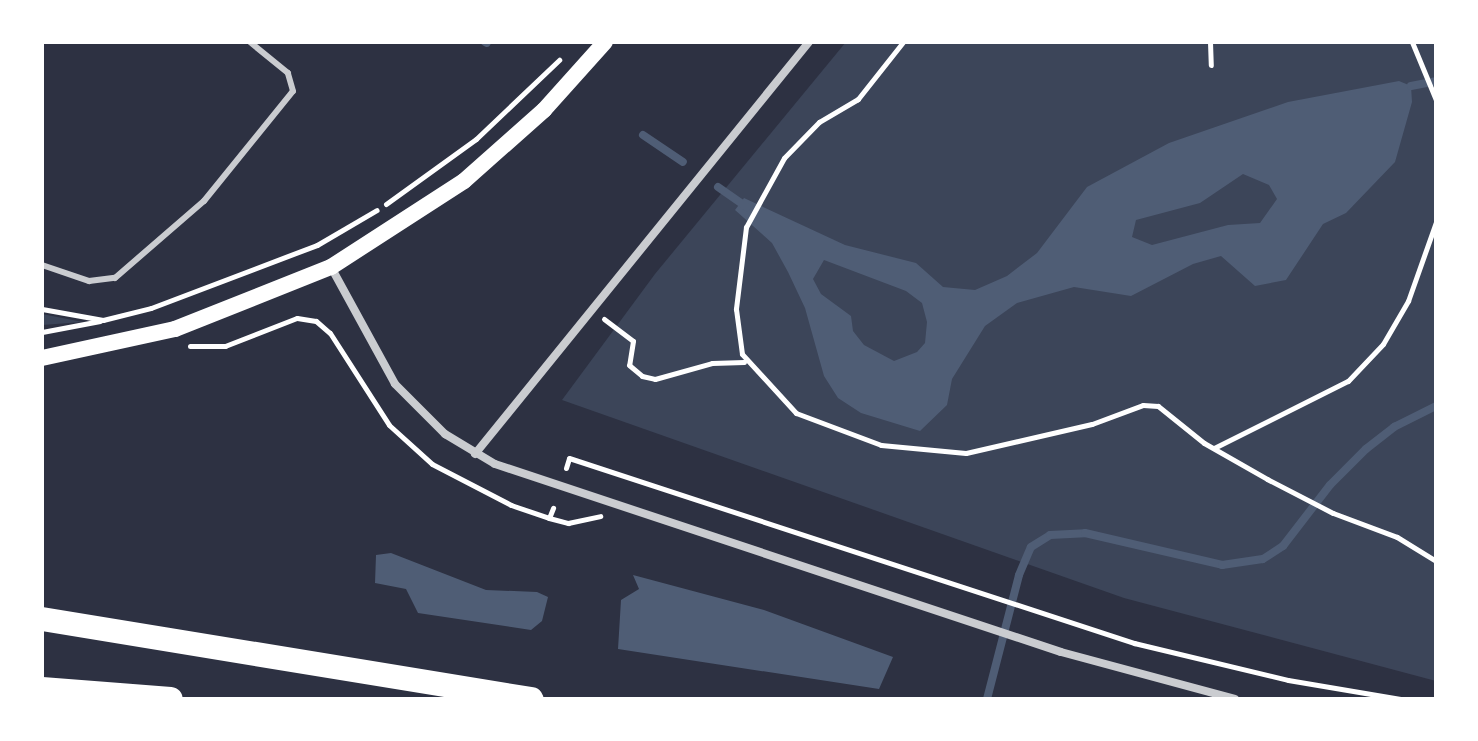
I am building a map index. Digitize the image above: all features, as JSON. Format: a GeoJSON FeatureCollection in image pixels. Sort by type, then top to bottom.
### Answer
{"type":"FeatureCollection","features":[{"type":"Feature","properties":{"kind":"highway"},"geometry":{"type":"LineString","coordinates":[[42,619],[531,699]]}},
{"type":"Feature","properties":{"kind":"highway"},"geometry":{"type":"LineString","coordinates":[[42,689],[171,699]]}},
{"type":"Feature","properties":{"kind":"main road"},"geometry":{"type":"LineString","coordinates":[[43,357],[175,329],[331,267],[464,181],[544,110],[605,42]]}},
{"type":"Feature","properties":{"kind":"street"},"geometry":{"type":"LineString","coordinates":[[475,454],[809,42]]}},
{"type":"Feature","properties":{"kind":"street"},"geometry":{"type":"LineString","coordinates":[[331,267],[395,384],[431,422],[475,454],[519,475],[1061,652],[1235,699]]}},
{"type":"Feature","properties":{"kind":"lane"},"geometry":{"type":"LineString","coordinates":[[42,265],[89,281],[115,278],[204,201],[293,91],[288,73],[250,42]]}},
{"type":"Feature","properties":{"kind":"path"},"geometry":{"type":"LineString","coordinates":[[903,42],[858,99],[819,122],[784,158],[758,199],[746,227],[736,309],[744,362],[796,413],[881,445],[966,453],[1151,405],[1175,416],[1213,448],[1302,498],[1397,537],[1436,561]]}},
{"type":"Feature","properties":{"kind":"path"},"geometry":{"type":"LineString","coordinates":[[1210,42],[1211,65]]}},
{"type":"Feature","properties":{"kind":"path"},"geometry":{"type":"LineString","coordinates":[[1412,42],[1436,99]]}},
{"type":"Feature","properties":{"kind":"path"},"geometry":{"type":"LineString","coordinates":[[42,332],[103,320],[253,272],[329,238],[431,175],[560,58]]}},
{"type":"Feature","properties":{"kind":"path"},"geometry":{"type":"LineString","coordinates":[[1213,448],[1348,381],[1383,344],[1408,301],[1436,222]]}},
{"type":"Feature","properties":{"kind":"path"},"geometry":{"type":"LineString","coordinates":[[42,309],[103,320]]}},
{"type":"Feature","properties":{"kind":"path"},"geometry":{"type":"LineString","coordinates":[[590,309],[633,341],[629,365],[642,376],[655,379],[712,363],[744,362]]}},
{"type":"Feature","properties":{"kind":"path"},"geometry":{"type":"LineString","coordinates":[[220,334],[225,346],[292,319],[320,323],[370,402],[408,444],[481,493],[568,523],[629,510]]}},
{"type":"Feature","properties":{"kind":"path"},"geometry":{"type":"LineString","coordinates":[[566,468],[569,458],[1071,624],[1200,660],[1400,699]]}},
{"type":"Feature","properties":{"kind":"path"},"geometry":{"type":"LineString","coordinates":[[549,518],[553,508]]}},
{"type":"Feature","properties":{"kind":"shaded area"},"geometry":{"type":"Polygon","coordinates":[[[846,42],[1436,42],[1436,681],[1124,598],[562,400],[655,274],[846,42]]]}},
{"type":"Feature","properties":{"kind":"shaded area"},"geometry":{"type":"Polygon","coordinates":[[[1399,81],[1411,86],[1412,102],[1395,162],[1346,213],[1323,224],[1286,280],[1255,286],[1221,256],[1193,264],[1131,296],[1074,287],[1017,303],[985,326],[952,379],[947,405],[920,431],[861,413],[838,398],[824,376],[805,308],[788,272],[772,243],[735,210],[744,198],[845,245],[916,263],[943,287],[975,290],[1007,276],[1037,253],[1087,187],[1169,143],[1288,102],[1399,81]],[[1243,174],[1200,203],[1136,220],[1132,237],[1152,245],[1228,225],[1260,223],[1277,199],[1269,185],[1243,174]],[[824,260],[813,279],[821,294],[851,316],[853,331],[864,345],[894,361],[917,352],[925,343],[927,322],[922,303],[906,291],[824,260]]]}},
{"type":"Feature","properties":{"kind":"shaded area"},"geometry":{"type":"Polygon","coordinates":[[[42,314],[83,322],[42,325],[42,314]]]}},
{"type":"Feature","properties":{"kind":"shaded area"},"geometry":{"type":"Polygon","coordinates":[[[391,553],[486,590],[537,592],[548,597],[542,621],[531,630],[418,613],[406,589],[375,583],[376,555],[391,553]]]}},
{"type":"Feature","properties":{"kind":"shaded area"},"geometry":{"type":"Polygon","coordinates":[[[633,575],[764,610],[893,657],[879,689],[618,649],[621,600],[639,589],[633,575]]]}},
{"type":"Feature","properties":{"kind":"waterway"},"geometry":{"type":"LineString","coordinates":[[1411,86],[1436,81]]}},
{"type":"Feature","properties":{"kind":"waterway"},"geometry":{"type":"LineString","coordinates":[[643,135],[683,162]]}},
{"type":"Feature","properties":{"kind":"waterway"},"geometry":{"type":"LineString","coordinates":[[718,187],[747,207]]}},
{"type":"Feature","properties":{"kind":"waterway"},"geometry":{"type":"LineString","coordinates":[[987,699],[1019,575],[1031,547],[1050,535],[1085,533],[1222,565],[1263,559],[1283,546],[1330,485],[1366,449],[1394,427],[1436,406]]}}]}
